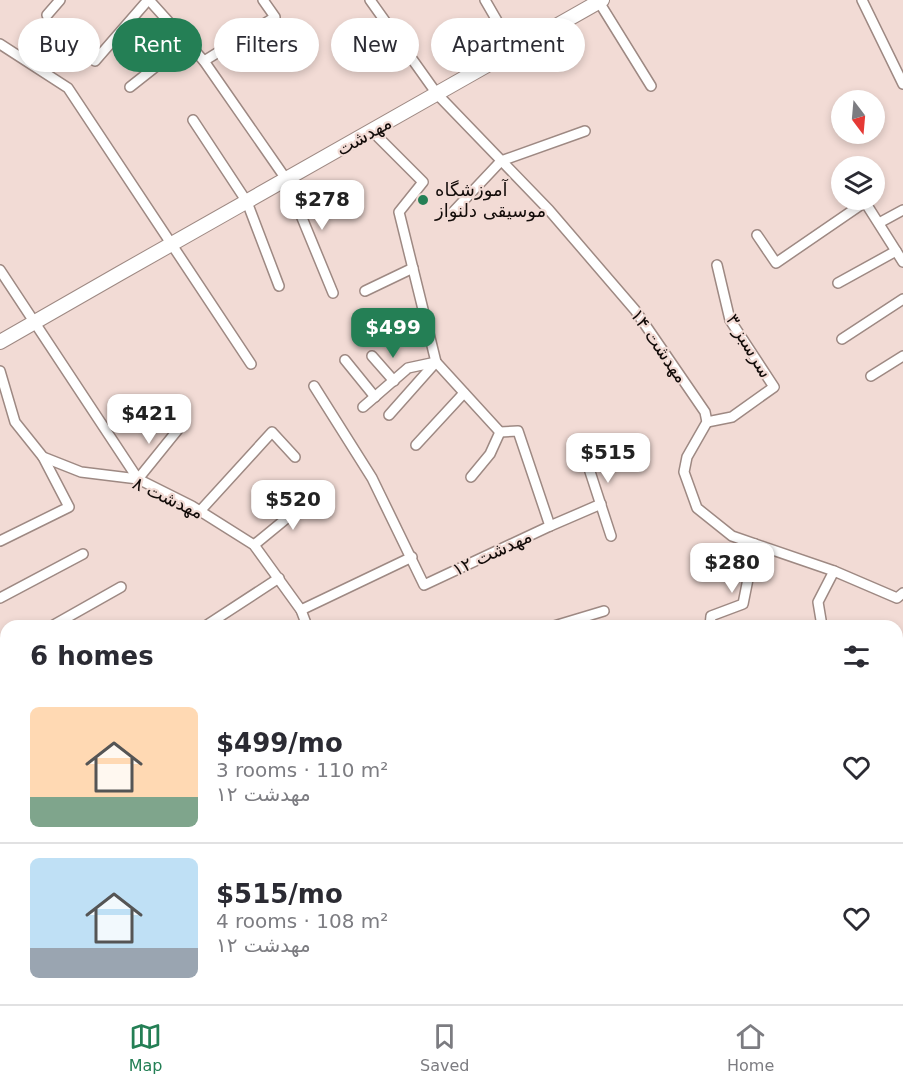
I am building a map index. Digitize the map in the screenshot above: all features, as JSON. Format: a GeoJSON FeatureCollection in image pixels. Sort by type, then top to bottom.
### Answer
{"type":"FeatureCollection","features":[{"type":"Feature","properties":{"kind":"street"},"geometry":{"type":"LineString","coordinates":[[47,15],[60,0]]}},
{"type":"Feature","properties":{"kind":"street"},"geometry":{"type":"LineString","coordinates":[[100,55],[149,0],[165,18]]}},
{"type":"Feature","properties":{"kind":"street"},"geometry":{"type":"LineString","coordinates":[[263,0],[275,17],[204,61],[286,179],[333,293]]}},
{"type":"Feature","properties":{"kind":"street","name":"مهدشت ۱۴"},"geometry":{"type":"LineString","coordinates":[[370,0],[436,94],[549,210],[635,310],[705,412],[707,422]]}},
{"type":"Feature","properties":{"kind":"street"},"geometry":{"type":"LineString","coordinates":[[485,0],[495,18]]}},
{"type":"Feature","properties":{"kind":"street"},"geometry":{"type":"LineString","coordinates":[[862,0],[903,84]]}},
{"type":"Feature","properties":{"kind":"street"},"geometry":{"type":"LineString","coordinates":[[601,1],[651,86]]}},
{"type":"Feature","properties":{"kind":"street","name":"مهدشت"},"geometry":{"type":"LineString","coordinates":[[571,18],[601,1]]}},
{"type":"Feature","properties":{"kind":"street"},"geometry":{"type":"LineString","coordinates":[[0,44],[68,88],[251,364]]}},
{"type":"Feature","properties":{"kind":"street"},"geometry":{"type":"LineString","coordinates":[[130,87],[149,72]]}},
{"type":"Feature","properties":{"kind":"street","name":"مهدشت"},"geometry":{"type":"LineString","coordinates":[[0,342],[172,242],[247,202],[475,72]]}},
{"type":"Feature","properties":{"kind":"street"},"geometry":{"type":"LineString","coordinates":[[193,120],[247,202],[279,286]]}},
{"type":"Feature","properties":{"kind":"street","name":"مهدشت ۱۲"},"geometry":{"type":"LineString","coordinates":[[372,131],[423,182],[399,212],[436,362],[500,432],[518,431],[550,526],[424,585],[412,557]]}},
{"type":"Feature","properties":{"kind":"street"},"geometry":{"type":"LineString","coordinates":[[452,213],[501,161],[585,131]]}},
{"type":"Feature","properties":{"kind":"street"},"geometry":{"type":"LineString","coordinates":[[757,235],[776,262],[866,202],[903,262]]}},
{"type":"Feature","properties":{"kind":"street"},"geometry":{"type":"LineString","coordinates":[[879,223],[903,210]]}},
{"type":"Feature","properties":{"kind":"street"},"geometry":{"type":"LineString","coordinates":[[838,283],[896,251]]}},
{"type":"Feature","properties":{"kind":"street","name":"سرسبز ۳"},"geometry":{"type":"LineString","coordinates":[[707,422],[732,417],[774,387],[730,320],[717,265]]}},
{"type":"Feature","properties":{"kind":"street"},"geometry":{"type":"LineString","coordinates":[[364,291],[413,268]]}},
{"type":"Feature","properties":{"kind":"street"},"geometry":{"type":"LineString","coordinates":[[0,270],[138,479],[180,428]]}},
{"type":"Feature","properties":{"kind":"street"},"geometry":{"type":"LineString","coordinates":[[842,339],[903,299]]}},
{"type":"Feature","properties":{"kind":"street"},"geometry":{"type":"LineString","coordinates":[[372,356],[394,381]]}},
{"type":"Feature","properties":{"kind":"street"},"geometry":{"type":"LineString","coordinates":[[871,376],[903,356]]}},
{"type":"Feature","properties":{"kind":"street"},"geometry":{"type":"LineString","coordinates":[[345,360],[375,397]]}},
{"type":"Feature","properties":{"kind":"street"},"geometry":{"type":"LineString","coordinates":[[363,407],[408,368],[436,362]]}},
{"type":"Feature","properties":{"kind":"street"},"geometry":{"type":"LineString","coordinates":[[389,415],[436,362]]}},
{"type":"Feature","properties":{"kind":"street","name":"مهدشت ۸"},"geometry":{"type":"LineString","coordinates":[[0,371],[15,422],[43,457],[81,472],[138,479],[200,511],[254,545],[279,578],[304,618]]}},
{"type":"Feature","properties":{"kind":"street"},"geometry":{"type":"LineString","coordinates":[[304,618],[412,557],[372,478],[314,386]]}},
{"type":"Feature","properties":{"kind":"street"},"geometry":{"type":"LineString","coordinates":[[416,445],[464,393]]}},
{"type":"Feature","properties":{"kind":"street"},"geometry":{"type":"LineString","coordinates":[[707,422],[687,457],[684,472],[697,508],[732,536],[834,571],[897,598],[903,593]]}},
{"type":"Feature","properties":{"kind":"street"},"geometry":{"type":"LineString","coordinates":[[200,511],[272,432],[295,457]]}},
{"type":"Feature","properties":{"kind":"street"},"geometry":{"type":"LineString","coordinates":[[471,477],[490,454],[500,432]]}},
{"type":"Feature","properties":{"kind":"street"},"geometry":{"type":"LineString","coordinates":[[580,441],[611,536]]}},
{"type":"Feature","properties":{"kind":"street"},"geometry":{"type":"LineString","coordinates":[[0,542],[69,507],[43,457]]}},
{"type":"Feature","properties":{"kind":"street"},"geometry":{"type":"LineString","coordinates":[[254,545],[315,495]]}},
{"type":"Feature","properties":{"kind":"street"},"geometry":{"type":"LineString","coordinates":[[550,526],[601,504]]}},
{"type":"Feature","properties":{"kind":"street"},"geometry":{"type":"LineString","coordinates":[[711,620],[711,616],[743,604],[755,544]]}},
{"type":"Feature","properties":{"kind":"street"},"geometry":{"type":"LineString","coordinates":[[0,598],[83,554]]}},
{"type":"Feature","properties":{"kind":"street"},"geometry":{"type":"LineString","coordinates":[[821,620],[818,602],[834,571]]}},
{"type":"Feature","properties":{"kind":"street"},"geometry":{"type":"LineString","coordinates":[[215,620],[279,578]]}},
{"type":"Feature","properties":{"kind":"street"},"geometry":{"type":"LineString","coordinates":[[63,620],[121,587]]}},
{"type":"Feature","properties":{"kind":"street"},"geometry":{"type":"LineString","coordinates":[[573,620],[604,610]]}},
{"type":"Feature","properties":{"kind":"place","name":"آموزشگاه موسیقی دلنواز"},"geometry":{"type":"Point","coordinates":[423,200]}}]}
